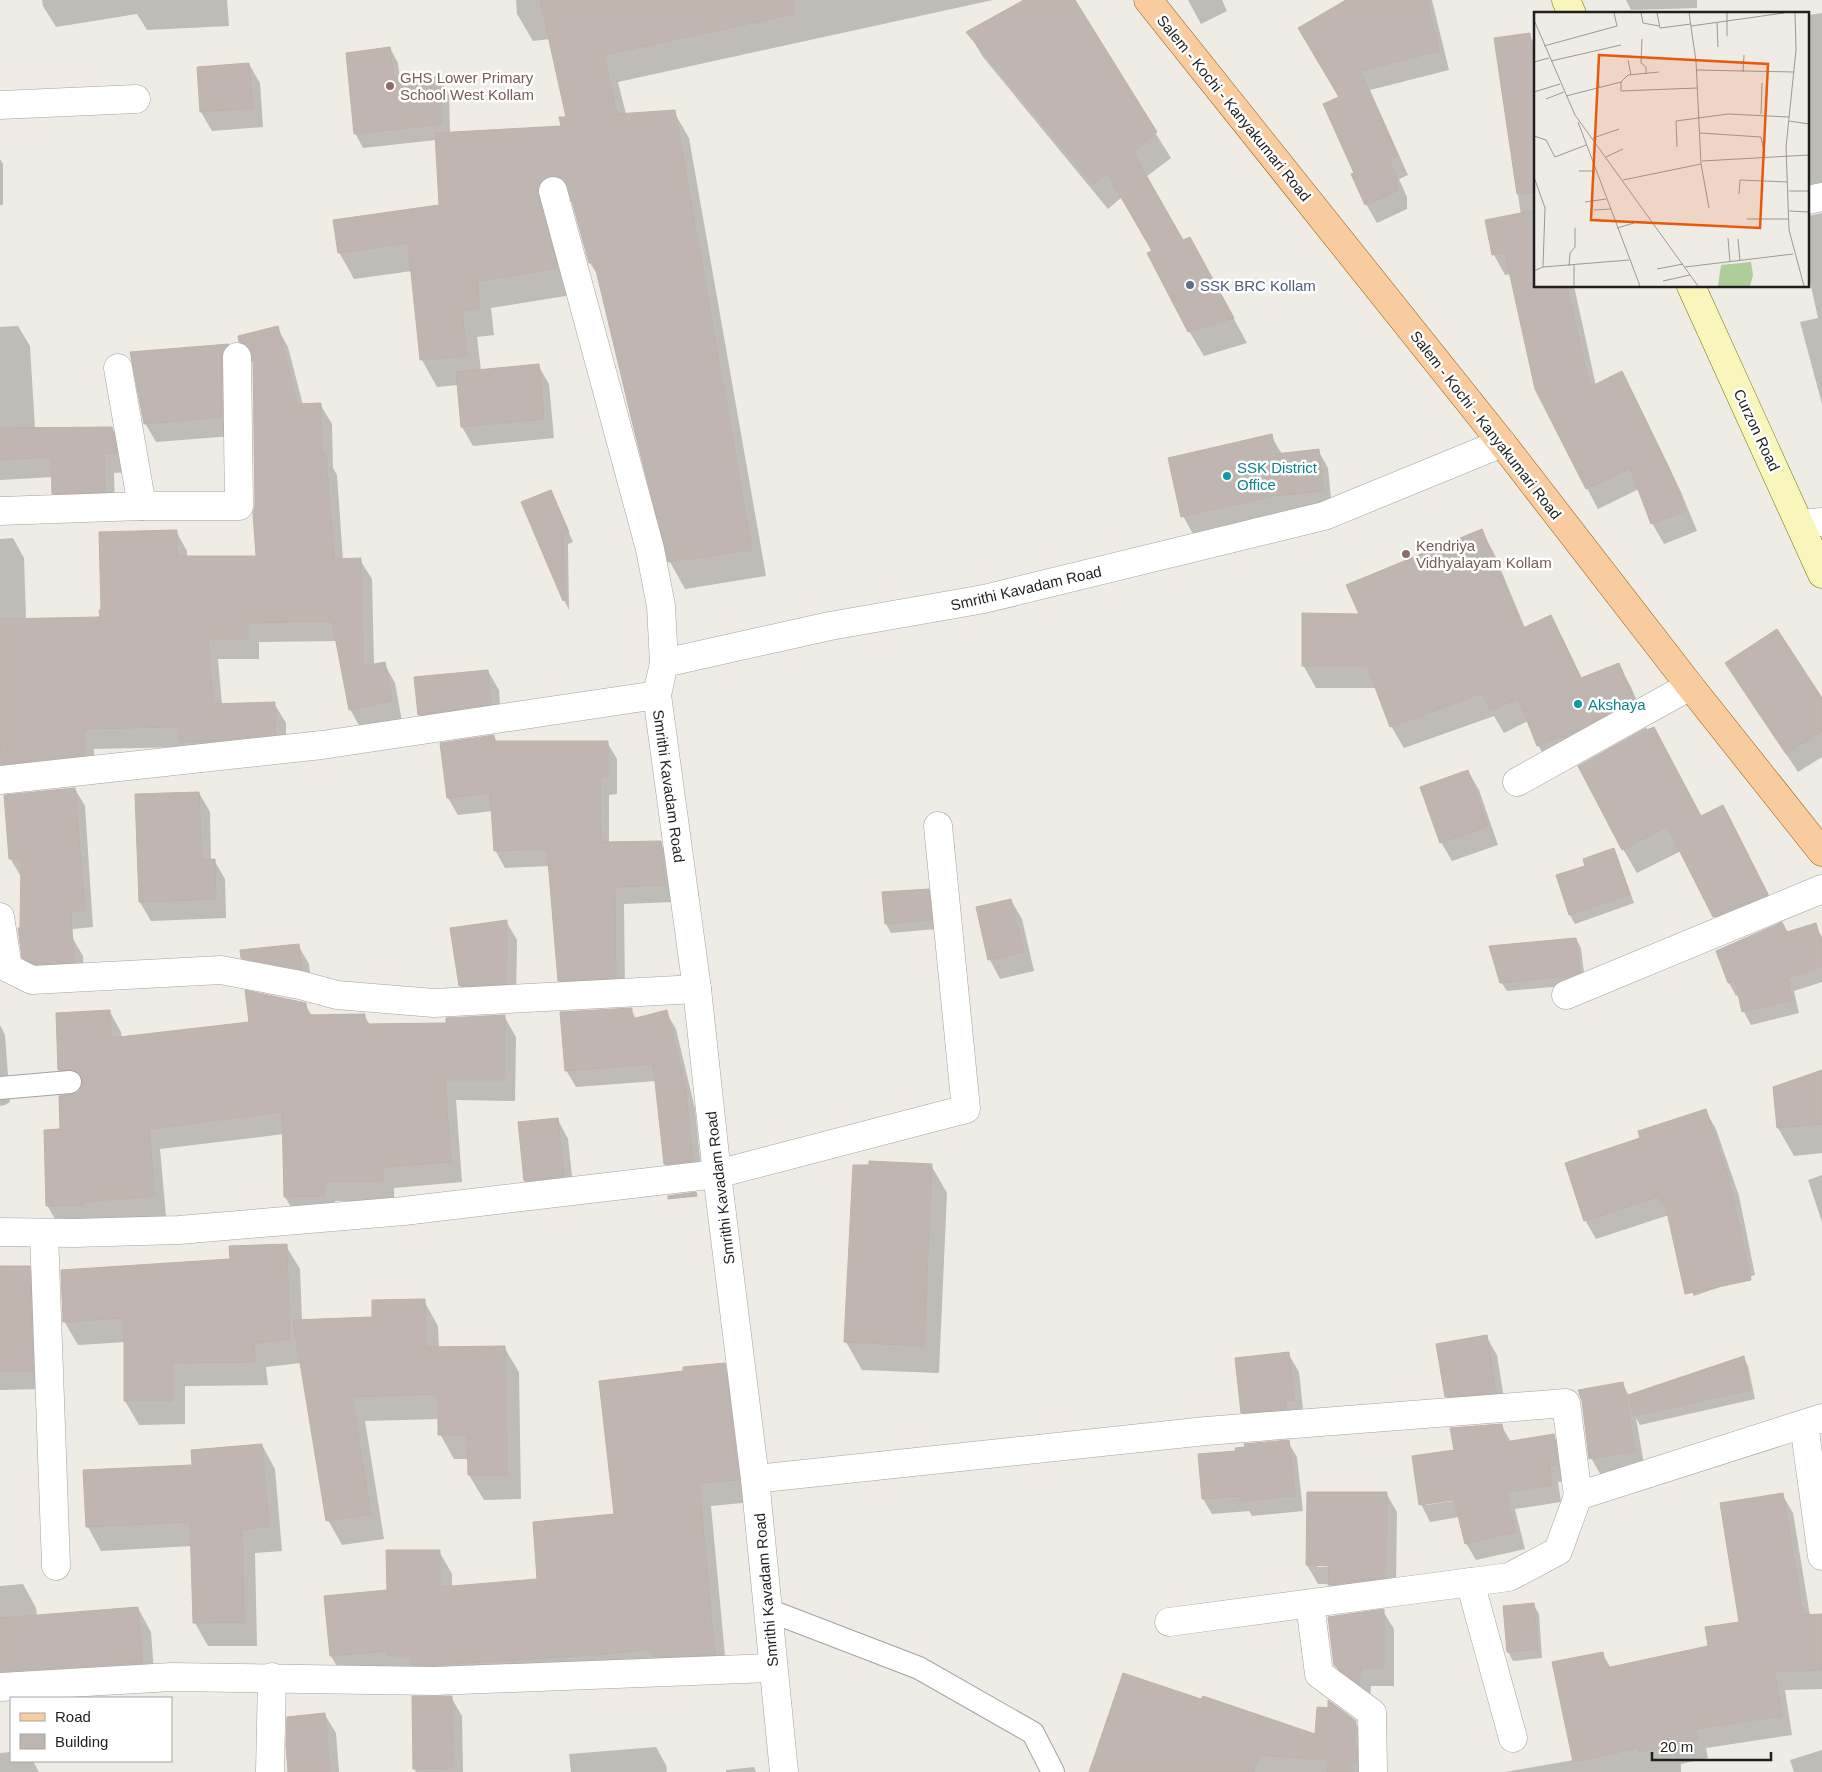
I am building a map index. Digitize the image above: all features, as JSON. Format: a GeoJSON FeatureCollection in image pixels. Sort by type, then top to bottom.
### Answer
{"type":"FeatureCollection","features":[{"type":"Feature","properties":{"kind":"main road","name":"Salem - Kochi - Kanyakumari Road"},"geometry":{"type":"LineString","coordinates":[[1148,0],[1502,444],[1822,852]]}},
{"type":"Feature","properties":{"kind":"main road"},"geometry":{"type":"LineString","coordinates":[[1566,0],[1571,12]]}},
{"type":"Feature","properties":{"kind":"main road","name":"Curzon Road"},"geometry":{"type":"LineString","coordinates":[[1692,288],[1811,523],[1822,574]]}},
{"type":"Feature","properties":{"kind":"street"},"geometry":{"type":"LineString","coordinates":[[0,105],[136,98]]}},
{"type":"Feature","properties":{"kind":"street"},"geometry":{"type":"LineString","coordinates":[[553,191],[650,549],[661,606],[664,663]]}},
{"type":"Feature","properties":{"kind":"street"},"geometry":{"type":"LineString","coordinates":[[0,511],[142,506],[239,506],[237,357]]}},
{"type":"Feature","properties":{"kind":"street"},"geometry":{"type":"LineString","coordinates":[[118,368],[142,506]]}},
{"type":"Feature","properties":{"kind":"street","name":"Smrithi Kavadam Road"},"geometry":{"type":"LineString","coordinates":[[784,1772],[756,1479],[717,1174],[697,989],[657,695],[664,663],[830,626],[984,599],[1324,516],[1502,444]]}},
{"type":"Feature","properties":{"kind":"street"},"geometry":{"type":"LineString","coordinates":[[1517,782],[1690,686]]}},
{"type":"Feature","properties":{"kind":"street"},"geometry":{"type":"LineString","coordinates":[[0,780],[322,745],[657,695]]}},
{"type":"Feature","properties":{"kind":"street"},"geometry":{"type":"LineString","coordinates":[[0,1232],[179,1230],[404,1211],[717,1174],[966,1110],[938,826]]}},
{"type":"Feature","properties":{"kind":"street"},"geometry":{"type":"LineString","coordinates":[[1566,995],[1822,889]]}},
{"type":"Feature","properties":{"kind":"street"},"geometry":{"type":"LineString","coordinates":[[0,917],[8,968],[32,980],[221,970],[300,985],[337,995],[434,1003],[697,989]]}},
{"type":"Feature","properties":{"kind":"street"},"geometry":{"type":"LineString","coordinates":[[44,1233],[56,1566]]}},
{"type":"Feature","properties":{"kind":"street"},"geometry":{"type":"LineString","coordinates":[[756,1479],[1206,1431],[1566,1403],[1578,1496],[1558,1552],[1509,1577],[1169,1622]]}},
{"type":"Feature","properties":{"kind":"street"},"geometry":{"type":"LineString","coordinates":[[1578,1496],[1813,1421],[1822,1556]]}},
{"type":"Feature","properties":{"kind":"street"},"geometry":{"type":"LineString","coordinates":[[1470,1582],[1513,1738]]}},
{"type":"Feature","properties":{"kind":"street"},"geometry":{"type":"LineString","coordinates":[[1310,1604],[1319,1674],[1372,1713],[1373,1772]]}},
{"type":"Feature","properties":{"kind":"street"},"geometry":{"type":"LineString","coordinates":[[0,1688],[172,1677],[272,1677],[434,1681],[773,1668]]}},
{"type":"Feature","properties":{"kind":"street"},"geometry":{"type":"LineString","coordinates":[[270,1772],[272,1677]]}},
{"type":"Feature","properties":{"kind":"lane"},"geometry":{"type":"LineString","coordinates":[[0,1088],[70,1082]]}},
{"type":"Feature","properties":{"kind":"lane"},"geometry":{"type":"LineString","coordinates":[[768,1610],[927,1672],[1033,1733],[1053,1772]]}},
{"type":"Feature","properties":{"kind":"building"},"geometry":{"type":"Polygon","coordinates":[[[540,0],[793,0],[794,14],[604,55],[617,114],[675,110],[752,550],[668,562],[594,262],[589,263],[568,187],[564,180],[557,176],[548,176],[542,180],[538,187],[538,195],[558,268],[477,282],[480,308],[462,311],[467,356],[420,360],[408,243],[338,253],[333,220],[439,205],[435,133],[561,126],[559,117],[566,117],[540,0]]]}},
{"type":"Feature","properties":{"kind":"building"},"geometry":{"type":"Polygon","coordinates":[[[1024,0],[1075,0],[1157,132],[1133,152],[1183,240],[1190,237],[1234,318],[1188,332],[1147,253],[1152,251],[1107,173],[1093,184],[966,32],[1024,0]]]}},
{"type":"Feature","properties":{"kind":"building"},"geometry":{"type":"Polygon","coordinates":[[[1346,0],[1427,0],[1439,51],[1360,71],[1398,156],[1389,161],[1397,178],[1397,191],[1365,205],[1351,174],[1354,173],[1323,104],[1339,97],[1298,28],[1346,0]]]}},
{"type":"Feature","properties":{"kind":"building"},"geometry":{"type":"Polygon","coordinates":[[[1530,33],[1534,64],[1534,192],[1517,194],[1494,38],[1530,33]]]}},
{"type":"Feature","properties":{"kind":"building","name":"GHS Lower Primary School West Kollam"},"geometry":{"type":"Polygon","coordinates":[[[390,47],[394,78],[441,77],[442,124],[354,134],[346,53],[390,47]]]}},
{"type":"Feature","properties":{"kind":"building"},"geometry":{"type":"Polygon","coordinates":[[[249,63],[253,108],[200,112],[197,67],[249,63]]]}},
{"type":"Feature","properties":{"kind":"building"},"geometry":{"type":"Polygon","coordinates":[[[1534,210],[1534,288],[1567,288],[1590,387],[1622,371],[1670,470],[1686,511],[1651,524],[1630,468],[1586,489],[1535,389],[1505,253],[1492,255],[1485,220],[1534,210]]]}},
{"type":"Feature","properties":{"kind":"building"},"geometry":{"type":"Polygon","coordinates":[[[278,326],[297,404],[321,403],[322,454],[326,454],[334,559],[361,558],[363,666],[385,662],[392,701],[349,710],[332,621],[248,623],[248,639],[208,639],[213,704],[275,702],[275,734],[210,741],[180,742],[179,727],[84,729],[84,755],[2,764],[0,742],[0,619],[100,617],[99,532],[177,530],[177,556],[256,556],[253,513],[255,506],[253,357],[250,349],[245,344],[239,342],[238,336],[278,326]]]}},
{"type":"Feature","properties":{"kind":"building"},"geometry":{"type":"Polygon","coordinates":[[[229,344],[223,350],[221,357],[222,417],[144,424],[130,352],[229,344]]]}},
{"type":"Feature","properties":{"kind":"building"},"geometry":{"type":"Polygon","coordinates":[[[539,364],[544,419],[461,427],[456,372],[539,364]]]}},
{"type":"Feature","properties":{"kind":"building"},"geometry":{"type":"Polygon","coordinates":[[[112,427],[117,453],[104,454],[105,492],[52,494],[51,457],[0,460],[0,428],[112,427]]]}},
{"type":"Feature","properties":{"kind":"building","name":"SSK District Office"},"geometry":{"type":"Polygon","coordinates":[[[1272,434],[1276,454],[1319,449],[1323,491],[1273,496],[1181,517],[1168,458],[1272,434]]]}},
{"type":"Feature","properties":{"kind":"building"},"geometry":{"type":"Polygon","coordinates":[[[551,490],[569,532],[563,535],[565,600],[563,601],[521,502],[551,490]]]}},
{"type":"Feature","properties":{"kind":"building"},"geometry":{"type":"Polygon","coordinates":[[[1482,529],[1523,628],[1551,615],[1581,678],[1619,663],[1634,699],[1563,738],[1562,736],[1537,746],[1518,698],[1490,711],[1482,693],[1390,727],[1367,666],[1302,666],[1302,613],[1359,614],[1346,585],[1482,529]]]}},
{"type":"Feature","properties":{"kind":"building"},"geometry":{"type":"Polygon","coordinates":[[[1777,629],[1822,698],[1822,731],[1786,754],[1725,663],[1777,629]]]}},
{"type":"Feature","properties":{"kind":"building"},"geometry":{"type":"Polygon","coordinates":[[[488,670],[491,704],[418,715],[414,677],[488,670]]]}},
{"type":"Feature","properties":{"kind":"building"},"geometry":{"type":"Polygon","coordinates":[[[1654,727],[1701,816],[1723,805],[1768,894],[1713,917],[1667,826],[1622,850],[1578,766],[1646,728],[1647,730],[1654,727]]]}},
{"type":"Feature","properties":{"kind":"building"},"geometry":{"type":"Polygon","coordinates":[[[494,735],[495,741],[608,741],[608,777],[600,778],[601,842],[661,841],[665,885],[615,887],[616,978],[558,981],[547,849],[494,851],[490,793],[447,798],[440,743],[494,735]]]}},
{"type":"Feature","properties":{"kind":"building"},"geometry":{"type":"Polygon","coordinates":[[[1468,770],[1488,826],[1440,843],[1420,787],[1468,770]]]}},
{"type":"Feature","properties":{"kind":"building"},"geometry":{"type":"Polygon","coordinates":[[[75,788],[85,910],[71,911],[74,962],[35,964],[22,958],[18,928],[20,928],[21,858],[9,859],[4,795],[75,788]]]}},
{"type":"Feature","properties":{"kind":"building"},"geometry":{"type":"Polygon","coordinates":[[[199,792],[202,860],[215,859],[216,899],[139,902],[135,794],[199,792]]]}},
{"type":"Feature","properties":{"kind":"building"},"geometry":{"type":"Polygon","coordinates":[[[1614,848],[1630,894],[1569,915],[1556,875],[1585,866],[1583,859],[1614,848]]]}},
{"type":"Feature","properties":{"kind":"building"},"geometry":{"type":"Polygon","coordinates":[[[929,889],[932,920],[885,924],[882,892],[929,889]]]}},
{"type":"Feature","properties":{"kind":"building"},"geometry":{"type":"Polygon","coordinates":[[[1011,899],[1024,952],[988,960],[976,907],[1011,899]]]}},
{"type":"Feature","properties":{"kind":"building"},"geometry":{"type":"Polygon","coordinates":[[[507,920],[506,984],[459,986],[450,928],[507,920]]]}},
{"type":"Feature","properties":{"kind":"building"},"geometry":{"type":"Polygon","coordinates":[[[1782,922],[1787,932],[1816,923],[1822,943],[1822,967],[1787,978],[1793,1000],[1742,1012],[1735,981],[1728,983],[1716,951],[1782,922]]]}},
{"type":"Feature","properties":{"kind":"building"},"geometry":{"type":"Polygon","coordinates":[[[1576,938],[1580,972],[1570,976],[1500,983],[1489,946],[1576,938]]]}},
{"type":"Feature","properties":{"kind":"building"},"geometry":{"type":"Polygon","coordinates":[[[299,944],[302,969],[241,958],[240,950],[299,944]]]}},
{"type":"Feature","properties":{"kind":"building"},"geometry":{"type":"Polygon","coordinates":[[[245,990],[306,1003],[307,1015],[365,1014],[365,1024],[446,1023],[446,1018],[505,1015],[504,1080],[445,1080],[451,1162],[383,1167],[383,1181],[324,1181],[324,1196],[284,1197],[282,1112],[149,1129],[155,1196],[84,1202],[84,1205],[46,1206],[44,1130],[60,1129],[59,1096],[77,1093],[82,1088],[83,1081],[80,1074],[75,1070],[58,1070],[56,1013],[110,1010],[111,1038],[249,1022],[245,990]]]}},
{"type":"Feature","properties":{"kind":"building"},"geometry":{"type":"Polygon","coordinates":[[[632,1008],[632,1019],[667,1010],[686,1091],[693,1161],[664,1164],[653,1064],[565,1071],[560,1012],[632,1008]]]}},
{"type":"Feature","properties":{"kind":"building"},"geometry":{"type":"Polygon","coordinates":[[[1822,1070],[1822,1124],[1777,1128],[1773,1087],[1822,1070]]]}},
{"type":"Feature","properties":{"kind":"building"},"geometry":{"type":"Polygon","coordinates":[[[1706,1109],[1728,1176],[1751,1280],[1685,1294],[1665,1203],[1662,1204],[1659,1196],[1584,1221],[1565,1163],[1640,1138],[1638,1131],[1706,1109]]]}},
{"type":"Feature","properties":{"kind":"building"},"geometry":{"type":"Polygon","coordinates":[[[558,1118],[564,1176],[524,1181],[518,1122],[558,1118]]]}},
{"type":"Feature","properties":{"kind":"building"},"geometry":{"type":"Polygon","coordinates":[[[869,1161],[932,1164],[924,1346],[844,1342],[853,1165],[869,1165],[869,1161]]]}},
{"type":"Feature","properties":{"kind":"building"},"geometry":{"type":"Polygon","coordinates":[[[696,1192],[697,1196],[668,1199],[668,1196],[696,1192]]]}},
{"type":"Feature","properties":{"kind":"building"},"geometry":{"type":"Polygon","coordinates":[[[287,1244],[290,1339],[254,1343],[255,1362],[172,1363],[172,1401],[124,1401],[124,1318],[63,1322],[61,1270],[230,1259],[229,1246],[287,1244]]]}},
{"type":"Feature","properties":{"kind":"building"},"geometry":{"type":"Polygon","coordinates":[[[0,1266],[30,1266],[33,1371],[0,1371],[0,1266]]]}},
{"type":"Feature","properties":{"kind":"building"},"geometry":{"type":"Polygon","coordinates":[[[425,1299],[426,1347],[505,1346],[507,1475],[468,1475],[467,1435],[438,1435],[438,1394],[352,1397],[371,1514],[326,1521],[293,1320],[372,1317],[372,1300],[425,1299]]]}},
{"type":"Feature","properties":{"kind":"building"},"geometry":{"type":"Polygon","coordinates":[[[1487,1335],[1496,1393],[1445,1397],[1436,1344],[1487,1335]]]}},
{"type":"Feature","properties":{"kind":"building"},"geometry":{"type":"Polygon","coordinates":[[[1289,1352],[1294,1400],[1285,1401],[1286,1409],[1241,1413],[1235,1358],[1289,1352]]]}},
{"type":"Feature","properties":{"kind":"building"},"geometry":{"type":"Polygon","coordinates":[[[1744,1356],[1750,1390],[1634,1416],[1628,1395],[1744,1356]]]}},
{"type":"Feature","properties":{"kind":"building"},"geometry":{"type":"Polygon","coordinates":[[[725,1363],[739,1480],[699,1483],[715,1655],[654,1657],[653,1649],[596,1655],[434,1665],[412,1665],[411,1656],[388,1656],[388,1651],[330,1656],[324,1596],[387,1590],[386,1550],[440,1550],[440,1587],[537,1579],[533,1522],[614,1514],[599,1381],[683,1371],[683,1367],[725,1363]]]}},
{"type":"Feature","properties":{"kind":"building"},"geometry":{"type":"Polygon","coordinates":[[[1623,1382],[1635,1451],[1589,1459],[1582,1401],[1578,1390],[1623,1382]]]}},
{"type":"Feature","properties":{"kind":"building"},"geometry":{"type":"Polygon","coordinates":[[[1502,1424],[1505,1442],[1554,1434],[1558,1464],[1549,1465],[1552,1485],[1506,1492],[1516,1532],[1465,1544],[1454,1500],[1419,1505],[1412,1456],[1454,1450],[1450,1428],[1502,1424]]]}},
{"type":"Feature","properties":{"kind":"building"},"geometry":{"type":"Polygon","coordinates":[[[1289,1440],[1295,1496],[1241,1501],[1241,1496],[1202,1499],[1198,1454],[1236,1451],[1235,1448],[1245,1447],[1244,1444],[1289,1440]]]}},
{"type":"Feature","properties":{"kind":"building"},"geometry":{"type":"Polygon","coordinates":[[[262,1444],[269,1527],[242,1529],[244,1622],[193,1623],[190,1522],[86,1527],[83,1470],[192,1465],[191,1450],[262,1444]]]}},
{"type":"Feature","properties":{"kind":"building"},"geometry":{"type":"Polygon","coordinates":[[[1307,1492],[1387,1492],[1386,1566],[1384,1566],[1384,1578],[1328,1585],[1329,1566],[1306,1565],[1307,1492]]]}},
{"type":"Feature","properties":{"kind":"building"},"geometry":{"type":"Polygon","coordinates":[[[1783,1493],[1803,1615],[1822,1614],[1822,1670],[1775,1672],[1782,1716],[1696,1729],[1698,1739],[1639,1752],[1638,1748],[1573,1762],[1552,1662],[1603,1652],[1606,1668],[1708,1646],[1705,1627],[1739,1622],[1720,1503],[1783,1493]]]}},
{"type":"Feature","properties":{"kind":"building"},"geometry":{"type":"Polygon","coordinates":[[[1534,1603],[1538,1649],[1507,1652],[1503,1606],[1534,1603]]]}},
{"type":"Feature","properties":{"kind":"building"},"geometry":{"type":"Polygon","coordinates":[[[138,1607],[142,1663],[0,1671],[0,1618],[138,1607]]]}},
{"type":"Feature","properties":{"kind":"building"},"geometry":{"type":"Polygon","coordinates":[[[1384,1609],[1384,1668],[1361,1668],[1359,1684],[1334,1665],[1328,1617],[1384,1609]]]}},
{"type":"Feature","properties":{"kind":"building"},"geometry":{"type":"Polygon","coordinates":[[[1123,1673],[1201,1699],[1203,1696],[1315,1734],[1317,1707],[1328,1708],[1328,1700],[1356,1721],[1354,1747],[1357,1748],[1357,1762],[1352,1762],[1352,1772],[1327,1772],[1327,1760],[1260,1755],[1254,1772],[1089,1772],[1123,1673]]]}},
{"type":"Feature","properties":{"kind":"building"},"geometry":{"type":"Polygon","coordinates":[[[412,1696],[452,1696],[453,1768],[413,1769],[412,1696]]]}},
{"type":"Feature","properties":{"kind":"building"},"geometry":{"type":"Polygon","coordinates":[[[325,1713],[330,1772],[288,1772],[286,1746],[287,1717],[325,1713]]]}},
{"type":"Feature","properties":{"kind":"place","name":"GHS Lower Primary School West Kollam"},"geometry":{"type":"Point","coordinates":[390,86]}},
{"type":"Feature","properties":{"kind":"place","name":"SSK BRC Kollam"},"geometry":{"type":"Point","coordinates":[1190,285]}},
{"type":"Feature","properties":{"kind":"place","name":"SSK District Office"},"geometry":{"type":"Point","coordinates":[1227,476]}},
{"type":"Feature","properties":{"kind":"place","name":"Kendriya Vidhyalayam Kollam"},"geometry":{"type":"Point","coordinates":[1406,554]}},
{"type":"Feature","properties":{"kind":"place","name":"Akshaya"},"geometry":{"type":"Point","coordinates":[1578,704]}}]}
